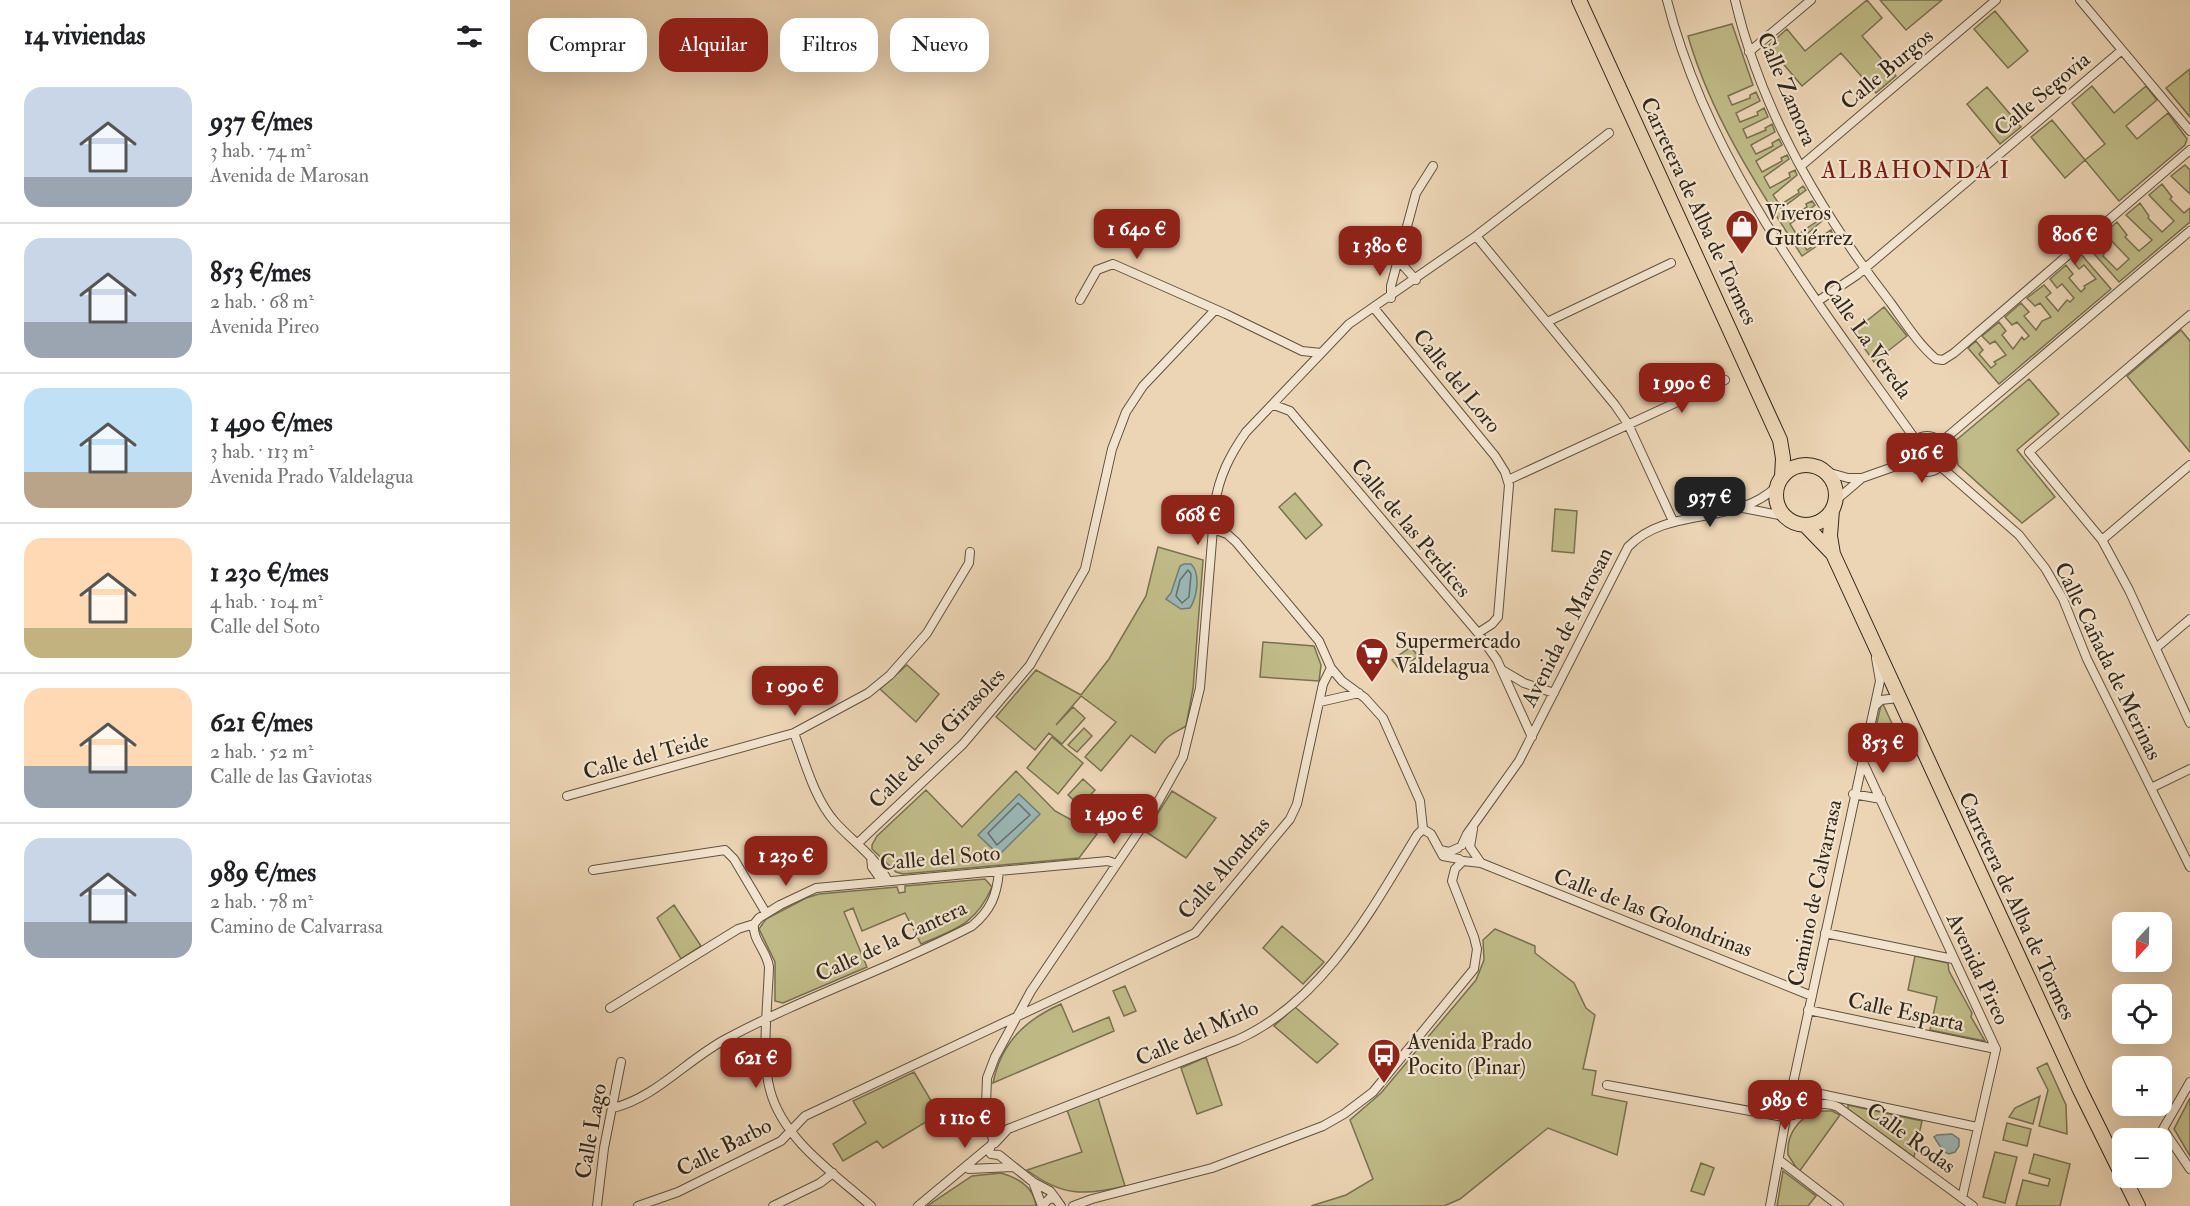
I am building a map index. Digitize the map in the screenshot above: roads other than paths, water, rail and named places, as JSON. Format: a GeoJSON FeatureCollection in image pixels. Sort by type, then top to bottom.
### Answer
{"type":"FeatureCollection","features":[{"type":"Feature","properties":{"kind":"main road","name":"Carretera de Alba de Tormes"},"geometry":{"type":"LineString","coordinates":[[1579,0],[1780,440],[1784,458],[1779,482]]}},
{"type":"Feature","properties":{"kind":"main road","name":"Carretera de Alba de Tormes"},"geometry":{"type":"LineString","coordinates":[[1780,440],[1806,465]]}},
{"type":"Feature","properties":{"kind":"main road"},"geometry":{"type":"LineString","coordinates":[[1806,465],[1824,471],[1832,481],[1834,505],[1825,518],[1805,525],[1792,522],[1784,516],[1778,506],[1779,482],[1788,470],[1806,465]]}},
{"type":"Feature","properties":{"kind":"main road","name":"Carretera de Alba de Tormes"},"geometry":{"type":"LineString","coordinates":[[1834,505],[1830,536],[1833,554],[1898,698],[2112,1153]]}},
{"type":"Feature","properties":{"kind":"main road","name":"Carretera de Alba de Tormes"},"geometry":{"type":"LineString","coordinates":[[1805,525],[1833,554]]}},
{"type":"Feature","properties":{"kind":"main road","name":"Carretera de Alba de Tormes"},"geometry":{"type":"LineString","coordinates":[[2129,1188],[2138,1206]]}},
{"type":"Feature","properties":{"kind":"street","name":"Calle La Vereda"},"geometry":{"type":"LineString","coordinates":[[1667,0],[1684,61],[1727,158],[1818,301],[1915,439]]}},
{"type":"Feature","properties":{"kind":"street","name":"Calle Zamora"},"geometry":{"type":"LineString","coordinates":[[1735,0],[1749,52],[1801,166],[1823,206],[1864,268],[1929,353],[1943,360],[2190,150]]}},
{"type":"Feature","properties":{"kind":"street"},"geometry":{"type":"LineString","coordinates":[[1749,52],[1811,0]]}},
{"type":"Feature","properties":{"kind":"street","name":"Calle Burgos"},"geometry":{"type":"LineString","coordinates":[[1801,166],[1996,0]]}},
{"type":"Feature","properties":{"kind":"street"},"geometry":{"type":"LineString","coordinates":[[2080,0],[2190,130]]}},
{"type":"Feature","properties":{"kind":"street","name":"Calle Segovia"},"geometry":{"type":"LineString","coordinates":[[1818,301],[1864,268],[2122,50]]}},
{"type":"Feature","properties":{"kind":"street"},"geometry":{"type":"LineString","coordinates":[[918,1206],[964,1171],[997,1156],[1002,1148],[992,1144],[986,1105],[987,1078],[1000,1046],[1031,991],[1171,781],[1188,741],[1200,688],[1216,493],[1226,464],[1246,432],[1349,324],[1391,298],[1476,237],[1609,133]]}},
{"type":"Feature","properties":{"kind":"street"},"geometry":{"type":"LineString","coordinates":[[1391,298],[1398,260],[1416,193],[1433,166]]}},
{"type":"Feature","properties":{"kind":"street"},"geometry":{"type":"LineString","coordinates":[[1941,442],[2190,231]]}},
{"type":"Feature","properties":{"kind":"street"},"geometry":{"type":"LineString","coordinates":[[1476,237],[1628,424],[1673,521]]}},
{"type":"Feature","properties":{"kind":"street"},"geometry":{"type":"LineString","coordinates":[[1398,260],[1416,280]]}},
{"type":"Feature","properties":{"kind":"street"},"geometry":{"type":"LineString","coordinates":[[1547,322],[1671,263]]}},
{"type":"Feature","properties":{"kind":"street"},"geometry":{"type":"LineString","coordinates":[[1080,300],[1097,270],[1105,265],[1113,264],[1302,351],[1321,353]]}},
{"type":"Feature","properties":{"kind":"street","name":"Calle del Loro"},"geometry":{"type":"LineString","coordinates":[[1374,308],[1495,456],[1508,480]]}},
{"type":"Feature","properties":{"kind":"street","name":"Calle de los Girasoles"},"geometry":{"type":"LineString","coordinates":[[858,843],[963,744],[1030,665],[1085,569],[1112,449],[1126,412],[1151,377],[1215,310]]}},
{"type":"Feature","properties":{"kind":"street"},"geometry":{"type":"LineString","coordinates":[[2190,315],[2029,452],[2102,540],[2156,648],[2190,723]]}},
{"type":"Feature","properties":{"kind":"street"},"geometry":{"type":"LineString","coordinates":[[1302,351],[1304,371]]}},
{"type":"Feature","properties":{"kind":"street"},"geometry":{"type":"LineString","coordinates":[[1478,633],[1498,617],[1509,505],[1508,480],[1725,380]]}},
{"type":"Feature","properties":{"kind":"street"},"geometry":{"type":"LineString","coordinates":[[1290,387],[1290,411]]}},
{"type":"Feature","properties":{"kind":"street","name":"Calle de las Perdices"},"geometry":{"type":"LineString","coordinates":[[1274,405],[1290,411],[1478,633],[1502,670],[1532,737]]}},
{"type":"Feature","properties":{"kind":"street"},"geometry":{"type":"LineString","coordinates":[[1929,435],[1941,442],[1945,451],[1941,466],[1933,471],[1922,471],[1910,461],[1909,449],[1915,439],[1929,435]]}},
{"type":"Feature","properties":{"kind":"street"},"geometry":{"type":"LineString","coordinates":[[1824,471],[1848,478],[1862,478],[1910,461]]}},
{"type":"Feature","properties":{"kind":"street"},"geometry":{"type":"LineString","coordinates":[[2102,540],[2190,465]]}},
{"type":"Feature","properties":{"kind":"street","name":"Calle Cañada de Merinas"},"geometry":{"type":"LineString","coordinates":[[1941,466],[2019,536],[2045,568],[2063,599],[2087,659],[2190,867]]}},
{"type":"Feature","properties":{"kind":"street"},"geometry":{"type":"LineString","coordinates":[[1834,505],[1862,478]]}},
{"type":"Feature","properties":{"kind":"street","name":"Avenida de Marosan"},"geometry":{"type":"LineString","coordinates":[[1073,1206],[1243,1157],[1323,1126],[1344,1114],[1373,1092],[1474,969],[1476,943],[1452,881],[1455,869],[1465,853],[1467,834],[1519,761],[1628,547],[1644,533],[1673,521],[1758,503],[1779,482]]}},
{"type":"Feature","properties":{"kind":"street","name":"Avenida de Marosan"},"geometry":{"type":"LineString","coordinates":[[1743,508],[1784,516]]}},
{"type":"Feature","properties":{"kind":"street"},"geometry":{"type":"LineString","coordinates":[[1213,529],[1227,534],[1245,552],[1319,641],[1331,668],[1383,718],[1390,729],[1420,801],[1424,830]]}},
{"type":"Feature","properties":{"kind":"street","name":"Calle del Teide"},"geometry":{"type":"LineString","coordinates":[[567,796],[794,733],[868,693],[897,668],[927,633],[969,564],[970,552]]}},
{"type":"Feature","properties":{"kind":"street"},"geometry":{"type":"LineString","coordinates":[[2156,648],[2190,619]]}},
{"type":"Feature","properties":{"kind":"street","name":"Camino de Calvarrasa"},"geometry":{"type":"LineString","coordinates":[[1792,1093],[1853,795],[1880,681],[1871,639]]}},
{"type":"Feature","properties":{"kind":"street","name":"Calle Alondras"},"geometry":{"type":"LineString","coordinates":[[791,1131],[805,1116],[1198,931],[1290,819],[1297,804],[1320,702],[1331,668]]}},
{"type":"Feature","properties":{"kind":"street","name":"Calle de las Perdices"},"geometry":{"type":"LineString","coordinates":[[1502,670],[1521,682],[1554,693]]}},
{"type":"Feature","properties":{"kind":"street"},"geometry":{"type":"LineString","coordinates":[[1510,691],[1521,682]]}},
{"type":"Feature","properties":{"kind":"street"},"geometry":{"type":"LineString","coordinates":[[1320,702],[1359,693]]}},
{"type":"Feature","properties":{"kind":"street"},"geometry":{"type":"LineString","coordinates":[[1875,706],[1881,700],[1898,698]]}},
{"type":"Feature","properties":{"kind":"street"},"geometry":{"type":"LineString","coordinates":[[794,733],[822,802],[833,820],[870,856],[885,881]]}},
{"type":"Feature","properties":{"kind":"street","name":"Avenida Pireo"},"geometry":{"type":"LineString","coordinates":[[1862,760],[1996,1049],[1962,1198]]}},
{"type":"Feature","properties":{"kind":"street"},"geometry":{"type":"LineString","coordinates":[[2151,788],[2190,769]]}},
{"type":"Feature","properties":{"kind":"street"},"geometry":{"type":"LineString","coordinates":[[1853,795],[1881,799]]}},
{"type":"Feature","properties":{"kind":"street","name":"Calle de las Golondrinas"},"geometry":{"type":"LineString","coordinates":[[1424,830],[1431,834],[1443,856],[1465,853],[1481,863],[1812,996]]}},
{"type":"Feature","properties":{"kind":"street","name":"Calle del Mirlo"},"geometry":{"type":"LineString","coordinates":[[964,1171],[1008,1129],[1237,1040],[1268,1025],[1339,956],[1417,835],[1424,830]]}},
{"type":"Feature","properties":{"kind":"street"},"geometry":{"type":"LineString","coordinates":[[593,870],[725,850],[734,859],[766,913]]}},
{"type":"Feature","properties":{"kind":"street"},"geometry":{"type":"LineString","coordinates":[[870,856],[872,867],[885,881]]}},
{"type":"Feature","properties":{"kind":"street","name":"Calle del Soto"},"geometry":{"type":"LineString","coordinates":[[610,1008],[738,929],[754,924],[766,913],[816,888],[1108,861],[1117,864]]}},
{"type":"Feature","properties":{"kind":"street"},"geometry":{"type":"LineString","coordinates":[[1092,863],[1110,875]]}},
{"type":"Feature","properties":{"kind":"street"},"geometry":{"type":"LineString","coordinates":[[865,883],[872,867]]}},
{"type":"Feature","properties":{"kind":"street","name":"Calle de la Cantera"},"geometry":{"type":"LineString","coordinates":[[613,1108],[639,1098],[697,1056],[768,1017],[972,926],[985,915],[993,902],[998,887],[999,871]]}},
{"type":"Feature","properties":{"kind":"street"},"geometry":{"type":"LineString","coordinates":[[754,924],[753,931],[768,957],[767,1072],[776,1107],[791,1131],[833,1173],[872,1206]]}},
{"type":"Feature","properties":{"kind":"street"},"geometry":{"type":"LineString","coordinates":[[1825,933],[1953,959]]}},
{"type":"Feature","properties":{"kind":"street"},"geometry":{"type":"LineString","coordinates":[[1031,991],[1042,1005]]}},
{"type":"Feature","properties":{"kind":"street","name":"Calle Esparta"},"geometry":{"type":"LineString","coordinates":[[1808,1010],[1996,1049]]}},
{"type":"Feature","properties":{"kind":"street"},"geometry":{"type":"LineString","coordinates":[[985,1033],[994,1037],[1000,1046]]}},
{"type":"Feature","properties":{"kind":"street","name":"Calle Lago"},"geometry":{"type":"LineString","coordinates":[[597,1206],[621,1062]]}},
{"type":"Feature","properties":{"kind":"street"},"geometry":{"type":"LineString","coordinates":[[2190,1082],[2163,1129],[2190,1169]]}},
{"type":"Feature","properties":{"kind":"street"},"geometry":{"type":"LineString","coordinates":[[1607,1086],[1787,1117],[1830,1100]]}},
{"type":"Feature","properties":{"kind":"street"},"geometry":{"type":"LineString","coordinates":[[1792,1093],[1977,1127]]}},
{"type":"Feature","properties":{"kind":"street"},"geometry":{"type":"LineString","coordinates":[[1787,1117],[1780,1111],[1792,1093]]}},
{"type":"Feature","properties":{"kind":"street"},"geometry":{"type":"LineString","coordinates":[[1770,1206],[1787,1117],[1797,1107],[1792,1093]]}},
{"type":"Feature","properties":{"kind":"street","name":"Calle Rodas"},"geometry":{"type":"LineString","coordinates":[[1830,1100],[1973,1206]]}},
{"type":"Feature","properties":{"kind":"street"},"geometry":{"type":"LineString","coordinates":[[989,1122],[1008,1129]]}},
{"type":"Feature","properties":{"kind":"street","name":"Calle Barbo"},"geometry":{"type":"LineString","coordinates":[[638,1206],[678,1192],[781,1141],[791,1131]]}},
{"type":"Feature","properties":{"kind":"street"},"geometry":{"type":"LineString","coordinates":[[997,1156],[1033,1182],[1050,1191],[1058,1202]]}},
{"type":"Feature","properties":{"kind":"street"},"geometry":{"type":"LineString","coordinates":[[1779,1160],[1839,1206]]}},
{"type":"Feature","properties":{"kind":"street"},"geometry":{"type":"LineString","coordinates":[[964,1171],[1012,1167]]}},
{"type":"Feature","properties":{"kind":"street"},"geometry":{"type":"LineString","coordinates":[[773,1206],[820,1183],[833,1173]]}},
{"type":"Feature","properties":{"kind":"street"},"geometry":{"type":"LineString","coordinates":[[1033,1182],[1042,1206],[1050,1198],[1058,1202]]}},
{"type":"Feature","properties":{"kind":"water"},"geometry":{"type":"Polygon","coordinates":[[[1191,564],[1194,568],[1197,586],[1190,608],[1181,609],[1166,599],[1171,593],[1180,566],[1191,564]]]}},
{"type":"Feature","properties":{"kind":"water"},"geometry":{"type":"Polygon","coordinates":[[[1019,794],[1040,814],[999,855],[978,835],[1019,794]]]}},
{"type":"Feature","properties":{"kind":"water"},"geometry":{"type":"Polygon","coordinates":[[[1952,1134],[1959,1139],[1959,1146],[1955,1152],[1949,1154],[1943,1151],[1934,1137],[1952,1134]]]}},
{"type":"Feature","properties":{"kind":"place","name":"Viveros Gutiérrez"},"geometry":{"type":"Point","coordinates":[1742,255]}},
{"type":"Feature","properties":{"kind":"place","name":"Supermercado Valdelagua"},"geometry":{"type":"Point","coordinates":[1372,683]}},
{"type":"Feature","properties":{"kind":"place","name":"Avenida Prado Pocito (Pinar)"},"geometry":{"type":"Point","coordinates":[1384,1084]}},
{"type":"Feature","properties":{"kind":"district","name":"ALBAHONDA I"},"geometry":{"type":"Point","coordinates":[1916,170]}}]}
